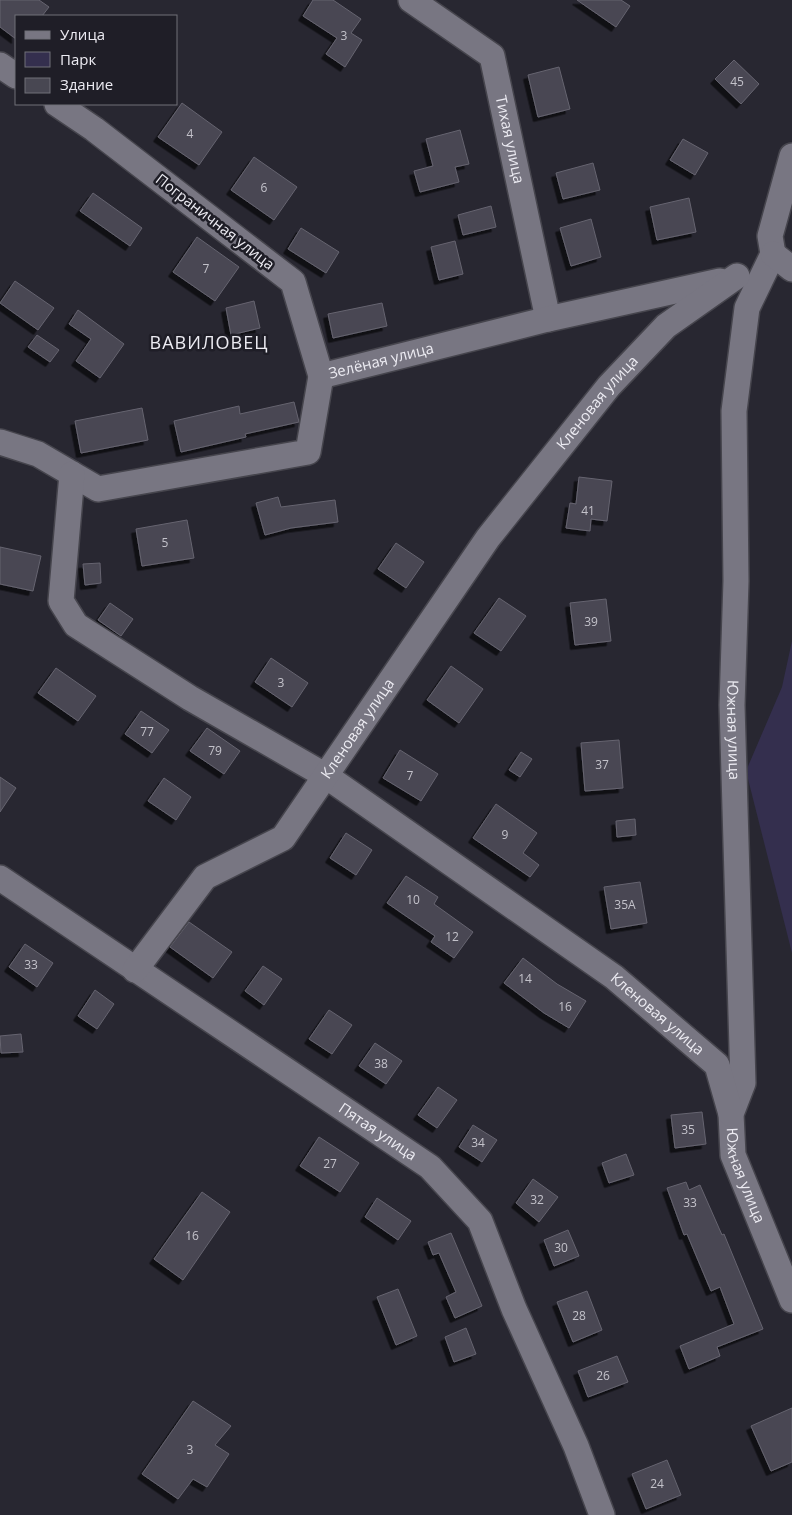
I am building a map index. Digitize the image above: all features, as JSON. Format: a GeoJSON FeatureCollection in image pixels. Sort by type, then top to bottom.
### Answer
{"type":"FeatureCollection","features":[{"type":"Feature","properties":{"kind":"street","name":"Тихая улица"},"geometry":{"type":"LineString","coordinates":[[412,0],[492,56],[548,319]]}},
{"type":"Feature","properties":{"kind":"street"},"geometry":{"type":"LineString","coordinates":[[0,65],[15,75]]}},
{"type":"Feature","properties":{"kind":"street","name":"Пограничная улица"},"geometry":{"type":"LineString","coordinates":[[58,105],[94,129],[293,282],[322,376]]}},
{"type":"Feature","properties":{"kind":"street","name":"Южная улица"},"geometry":{"type":"LineString","coordinates":[[792,156],[770,236],[783,262],[747,308],[734,411],[736,581],[732,705],[743,1084],[731,1114],[733,1155],[792,1300]]}},
{"type":"Feature","properties":{"kind":"street","name":"Зелёная улица"},"geometry":{"type":"LineString","coordinates":[[0,442],[38,454],[98,489],[308,452],[322,376],[548,319],[691,288],[783,262]]}},
{"type":"Feature","properties":{"kind":"street","name":"Кленовая улица"},"geometry":{"type":"LineString","coordinates":[[731,1114],[717,1065],[614,977],[326,776],[488,538],[609,386],[666,326],[737,276]]}},
{"type":"Feature","properties":{"kind":"street"},"geometry":{"type":"LineString","coordinates":[[72,474],[61,601],[76,625],[190,698],[326,776],[283,838],[205,877],[135,970]]}},
{"type":"Feature","properties":{"kind":"street","name":"Пятая улица"},"geometry":{"type":"LineString","coordinates":[[0,878],[430,1167],[480,1221],[514,1309],[576,1446],[602,1515]]}},
{"type":"Feature","properties":{"kind":"green space"},"geometry":{"type":"Polygon","coordinates":[[[792,641],[792,953],[746,771],[782,687],[792,641]]]}},
{"type":"Feature","properties":{"kind":"building"},"geometry":{"type":"Polygon","coordinates":[[[0,0],[39,0],[49,7],[43,15],[15,15],[15,38],[0,27],[0,0]]]}},
{"type":"Feature","properties":{"kind":"building"},"geometry":{"type":"Polygon","coordinates":[[[313,0],[333,0],[361,19],[351,33],[362,40],[345,67],[326,54],[337,38],[303,16],[313,0]]]}},
{"type":"Feature","properties":{"kind":"building"},"geometry":{"type":"Polygon","coordinates":[[[577,0],[621,0],[630,6],[616,27],[577,0]]]}},
{"type":"Feature","properties":{"kind":"building"},"geometry":{"type":"Polygon","coordinates":[[[734,60],[759,84],[741,104],[715,79],[734,60]]]}},
{"type":"Feature","properties":{"kind":"building"},"geometry":{"type":"Polygon","coordinates":[[[559,67],[570,109],[538,117],[528,75],[559,67]]]}},
{"type":"Feature","properties":{"kind":"building"},"geometry":{"type":"Polygon","coordinates":[[[182,103],[222,132],[199,165],[158,137],[182,103]]]}},
{"type":"Feature","properties":{"kind":"building"},"geometry":{"type":"Polygon","coordinates":[[[460,130],[469,164],[455,167],[459,182],[420,192],[414,171],[433,166],[426,139],[460,130]]]}},
{"type":"Feature","properties":{"kind":"building"},"geometry":{"type":"Polygon","coordinates":[[[683,139],[708,153],[695,175],[670,160],[683,139]]]}},
{"type":"Feature","properties":{"kind":"building"},"geometry":{"type":"Polygon","coordinates":[[[254,157],[297,187],[274,220],[231,190],[254,157]]]}},
{"type":"Feature","properties":{"kind":"building"},"geometry":{"type":"Polygon","coordinates":[[[593,163],[600,190],[563,199],[556,173],[593,163]]]}},
{"type":"Feature","properties":{"kind":"building"},"geometry":{"type":"Polygon","coordinates":[[[93,193],[142,228],[130,246],[80,211],[93,193]]]}},
{"type":"Feature","properties":{"kind":"building"},"geometry":{"type":"Polygon","coordinates":[[[689,198],[696,232],[657,240],[650,207],[689,198]]]}},
{"type":"Feature","properties":{"kind":"building"},"geometry":{"type":"Polygon","coordinates":[[[491,206],[496,227],[463,235],[458,215],[491,206]]]}},
{"type":"Feature","properties":{"kind":"building"},"geometry":{"type":"Polygon","coordinates":[[[591,219],[601,257],[571,266],[560,228],[591,219]]]}},
{"type":"Feature","properties":{"kind":"building"},"geometry":{"type":"Polygon","coordinates":[[[301,228],[339,252],[326,273],[288,249],[301,228]]]}},
{"type":"Feature","properties":{"kind":"building"},"geometry":{"type":"Polygon","coordinates":[[[197,237],[239,267],[215,301],[173,272],[197,237]]]}},
{"type":"Feature","properties":{"kind":"building"},"geometry":{"type":"Polygon","coordinates":[[[455,241],[463,274],[439,280],[431,247],[455,241]]]}},
{"type":"Feature","properties":{"kind":"building"},"geometry":{"type":"Polygon","coordinates":[[[15,281],[54,308],[38,330],[0,303],[15,281]]]}},
{"type":"Feature","properties":{"kind":"building"},"geometry":{"type":"Polygon","coordinates":[[[254,301],[260,328],[231,335],[226,308],[254,301]]]}},
{"type":"Feature","properties":{"kind":"building"},"geometry":{"type":"Polygon","coordinates":[[[382,303],[387,326],[333,338],[328,314],[382,303]]]}},
{"type":"Feature","properties":{"kind":"building"},"geometry":{"type":"Polygon","coordinates":[[[78,310],[124,344],[100,378],[76,361],[91,339],[69,324],[78,310]]]}},
{"type":"Feature","properties":{"kind":"building"},"geometry":{"type":"Polygon","coordinates":[[[37,335],[59,350],[50,362],[28,347],[37,335]]]}},
{"type":"Feature","properties":{"kind":"building"},"geometry":{"type":"Polygon","coordinates":[[[294,402],[299,422],[245,434],[246,437],[181,452],[174,421],[239,406],[240,414],[294,402]]]}},
{"type":"Feature","properties":{"kind":"building"},"geometry":{"type":"Polygon","coordinates":[[[142,408],[148,440],[81,453],[75,421],[142,408]]]}},
{"type":"Feature","properties":{"kind":"building"},"geometry":{"type":"Polygon","coordinates":[[[579,477],[612,481],[607,521],[591,519],[590,531],[566,528],[570,503],[576,504],[579,477]]]}},
{"type":"Feature","properties":{"kind":"building"},"geometry":{"type":"Polygon","coordinates":[[[278,497],[281,507],[335,500],[338,522],[291,528],[265,535],[256,503],[278,497]]]}},
{"type":"Feature","properties":{"kind":"building"},"geometry":{"type":"Polygon","coordinates":[[[187,520],[194,558],[142,566],[136,529],[187,520]]]}},
{"type":"Feature","properties":{"kind":"building"},"geometry":{"type":"Polygon","coordinates":[[[396,543],[424,562],[406,588],[378,569],[396,543]]]}},
{"type":"Feature","properties":{"kind":"building"},"geometry":{"type":"Polygon","coordinates":[[[0,547],[41,556],[33,591],[0,584],[0,547]]]}},
{"type":"Feature","properties":{"kind":"building"},"geometry":{"type":"Polygon","coordinates":[[[100,563],[101,583],[85,585],[83,564],[100,563]]]}},
{"type":"Feature","properties":{"kind":"building"},"geometry":{"type":"Polygon","coordinates":[[[499,598],[526,616],[501,651],[474,633],[499,598]]]}},
{"type":"Feature","properties":{"kind":"building"},"geometry":{"type":"Polygon","coordinates":[[[606,599],[611,641],[575,645],[570,603],[606,599]]]}},
{"type":"Feature","properties":{"kind":"building"},"geometry":{"type":"Polygon","coordinates":[[[110,603],[133,619],[121,636],[98,620],[110,603]]]}},
{"type":"Feature","properties":{"kind":"building"},"geometry":{"type":"Polygon","coordinates":[[[271,658],[308,683],[292,707],[255,682],[271,658]]]}},
{"type":"Feature","properties":{"kind":"building"},"geometry":{"type":"Polygon","coordinates":[[[451,666],[483,689],[459,723],[427,700],[451,666]]]}},
{"type":"Feature","properties":{"kind":"building"},"geometry":{"type":"Polygon","coordinates":[[[56,668],[96,696],[78,721],[38,693],[56,668]]]}},
{"type":"Feature","properties":{"kind":"building"},"geometry":{"type":"Polygon","coordinates":[[[141,711],[169,730],[152,753],[125,734],[141,711]]]}},
{"type":"Feature","properties":{"kind":"building"},"geometry":{"type":"Polygon","coordinates":[[[207,728],[240,751],[224,774],[190,751],[207,728]]]}},
{"type":"Feature","properties":{"kind":"building"},"geometry":{"type":"Polygon","coordinates":[[[619,740],[623,788],[585,791],[581,743],[619,740]]]}},
{"type":"Feature","properties":{"kind":"building"},"geometry":{"type":"Polygon","coordinates":[[[400,750],[438,774],[421,801],[383,778],[400,750]]]}},
{"type":"Feature","properties":{"kind":"building"},"geometry":{"type":"Polygon","coordinates":[[[521,752],[532,759],[520,777],[509,770],[521,752]]]}},
{"type":"Feature","properties":{"kind":"building"},"geometry":{"type":"Polygon","coordinates":[[[0,777],[16,788],[0,812],[0,777]]]}},
{"type":"Feature","properties":{"kind":"building"},"geometry":{"type":"Polygon","coordinates":[[[164,778],[191,797],[176,820],[148,801],[164,778]]]}},
{"type":"Feature","properties":{"kind":"building"},"geometry":{"type":"Polygon","coordinates":[[[496,804],[537,833],[523,853],[539,865],[530,877],[473,838],[496,804]]]}},
{"type":"Feature","properties":{"kind":"building"},"geometry":{"type":"Polygon","coordinates":[[[635,819],[636,835],[617,837],[616,821],[635,819]]]}},
{"type":"Feature","properties":{"kind":"building"},"geometry":{"type":"Polygon","coordinates":[[[346,833],[372,850],[356,875],[330,858],[346,833]]]}},
{"type":"Feature","properties":{"kind":"building"},"geometry":{"type":"Polygon","coordinates":[[[406,876],[438,897],[434,904],[473,932],[454,958],[431,942],[435,936],[387,903],[406,876]]]}},
{"type":"Feature","properties":{"kind":"building"},"geometry":{"type":"Polygon","coordinates":[[[640,882],[647,923],[611,929],[604,887],[640,882]]]}},
{"type":"Feature","properties":{"kind":"building"},"geometry":{"type":"Polygon","coordinates":[[[189,922],[232,952],[213,978],[170,947],[189,922]]]}},
{"type":"Feature","properties":{"kind":"building"},"geometry":{"type":"Polygon","coordinates":[[[25,944],[53,963],[37,987],[9,967],[25,944]]]}},
{"type":"Feature","properties":{"kind":"building"},"geometry":{"type":"Polygon","coordinates":[[[523,958],[557,984],[586,1001],[569,1028],[544,1013],[504,983],[523,958]]]}},
{"type":"Feature","properties":{"kind":"building"},"geometry":{"type":"Polygon","coordinates":[[[263,966],[282,979],[264,1005],[245,991],[263,966]]]}},
{"type":"Feature","properties":{"kind":"building"},"geometry":{"type":"Polygon","coordinates":[[[95,990],[114,1004],[97,1029],[78,1016],[95,990]]]}},
{"type":"Feature","properties":{"kind":"building"},"geometry":{"type":"Polygon","coordinates":[[[329,1010],[352,1025],[332,1054],[309,1039],[329,1010]]]}},
{"type":"Feature","properties":{"kind":"building"},"geometry":{"type":"Polygon","coordinates":[[[21,1034],[23,1052],[1,1053],[0,1036],[21,1034]]]}},
{"type":"Feature","properties":{"kind":"building"},"geometry":{"type":"Polygon","coordinates":[[[375,1043],[402,1061],[386,1084],[359,1066],[375,1043]]]}},
{"type":"Feature","properties":{"kind":"building"},"geometry":{"type":"Polygon","coordinates":[[[438,1087],[457,1100],[437,1128],[418,1115],[438,1087]]]}},
{"type":"Feature","properties":{"kind":"building"},"geometry":{"type":"Polygon","coordinates":[[[702,1112],[706,1144],[675,1148],[671,1115],[702,1112]]]}},
{"type":"Feature","properties":{"kind":"building"},"geometry":{"type":"Polygon","coordinates":[[[473,1125],[497,1140],[482,1162],[459,1147],[473,1125]]]}},
{"type":"Feature","properties":{"kind":"building"},"geometry":{"type":"Polygon","coordinates":[[[319,1137],[359,1163],[340,1192],[300,1166],[319,1137]]]}},
{"type":"Feature","properties":{"kind":"building"},"geometry":{"type":"Polygon","coordinates":[[[626,1154],[634,1175],[609,1183],[602,1163],[626,1154]]]}},
{"type":"Feature","properties":{"kind":"building"},"geometry":{"type":"Polygon","coordinates":[[[533,1179],[558,1197],[539,1222],[516,1203],[533,1179]]]}},
{"type":"Feature","properties":{"kind":"building"},"geometry":{"type":"Polygon","coordinates":[[[686,1182],[689,1190],[700,1185],[722,1235],[724,1234],[763,1329],[717,1347],[720,1356],[689,1369],[680,1346],[734,1324],[720,1287],[711,1291],[687,1234],[684,1235],[667,1188],[686,1182]]]}},
{"type":"Feature","properties":{"kind":"building"},"geometry":{"type":"Polygon","coordinates":[[[202,1192],[230,1212],[183,1280],[154,1259],[202,1192]]]}},
{"type":"Feature","properties":{"kind":"building"},"geometry":{"type":"Polygon","coordinates":[[[377,1198],[411,1221],[398,1240],[365,1217],[377,1198]]]}},
{"type":"Feature","properties":{"kind":"building"},"geometry":{"type":"Polygon","coordinates":[[[568,1230],[579,1256],[554,1266],[544,1240],[568,1230]]]}},
{"type":"Feature","properties":{"kind":"building"},"geometry":{"type":"Polygon","coordinates":[[[451,1233],[482,1306],[455,1318],[446,1297],[456,1292],[439,1253],[433,1255],[428,1242],[451,1233]]]}},
{"type":"Feature","properties":{"kind":"building"},"geometry":{"type":"Polygon","coordinates":[[[398,1289],[417,1336],[396,1345],[377,1297],[398,1289]]]}},
{"type":"Feature","properties":{"kind":"building"},"geometry":{"type":"Polygon","coordinates":[[[587,1291],[602,1330],[573,1342],[557,1302],[587,1291]]]}},
{"type":"Feature","properties":{"kind":"building"},"geometry":{"type":"Polygon","coordinates":[[[466,1328],[476,1354],[454,1362],[445,1337],[466,1328]]]}},
{"type":"Feature","properties":{"kind":"building"},"geometry":{"type":"Polygon","coordinates":[[[617,1356],[628,1382],[588,1397],[578,1371],[617,1356]]]}},
{"type":"Feature","properties":{"kind":"building"},"geometry":{"type":"Polygon","coordinates":[[[193,1401],[231,1426],[215,1445],[229,1454],[207,1487],[193,1479],[178,1499],[142,1474],[193,1401]]]}},
{"type":"Feature","properties":{"kind":"building"},"geometry":{"type":"Polygon","coordinates":[[[792,1408],[792,1462],[771,1471],[751,1426],[792,1408]]]}},
{"type":"Feature","properties":{"kind":"building"},"geometry":{"type":"Polygon","coordinates":[[[667,1460],[681,1495],[646,1509],[632,1474],[667,1460]]]}},
{"type":"Feature","properties":{"kind":"district","name":"ВАВИЛОВЕЦ"},"geometry":{"type":"Point","coordinates":[209,343]}}]}
